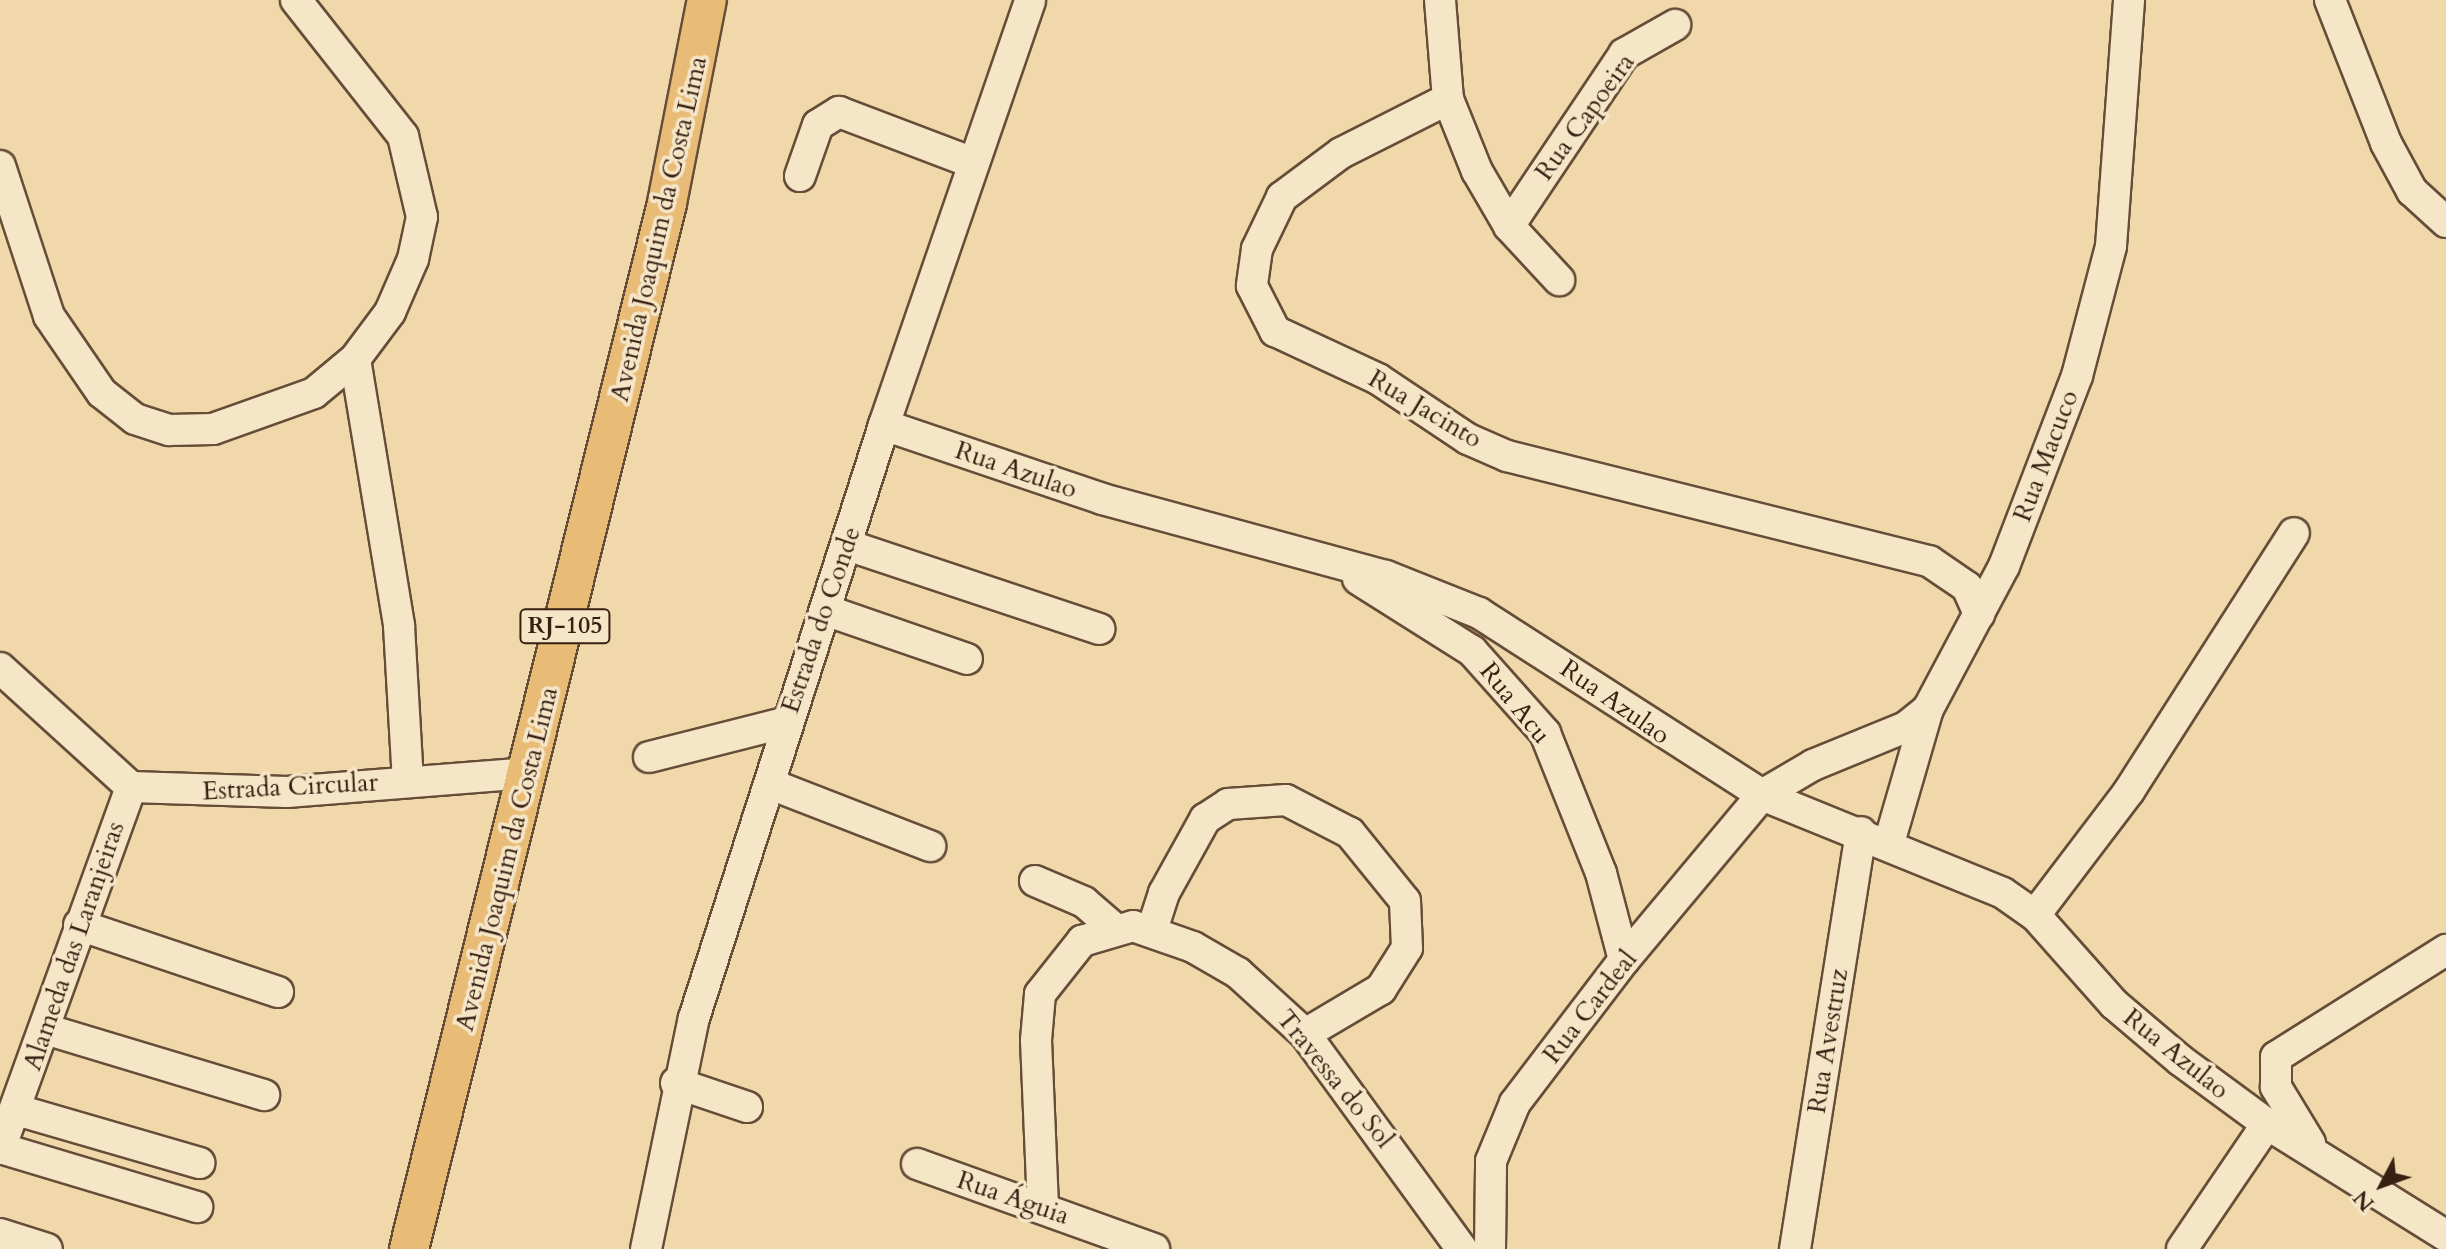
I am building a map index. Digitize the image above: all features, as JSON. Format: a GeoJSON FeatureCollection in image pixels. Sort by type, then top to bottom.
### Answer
{"type":"FeatureCollection","features":[{"type":"Feature","properties":{"kind":"main road","name":"Avenida Joaquim da Costa Lima"},"geometry":{"type":"LineString","coordinates":[[409,1249],[530,773],[687,116],[707,0]]}},
{"type":"Feature","properties":{"kind":"street"},"geometry":{"type":"LineString","coordinates":[[0,166],[49,316],[94,384],[135,419],[169,430],[213,429],[262,416],[314,393],[355,359],[390,312],[413,259],[422,217],[417,176],[403,136],[377,98],[296,0]]}},
{"type":"Feature","properties":{"kind":"street","name":"Estrada do Conde"},"geometry":{"type":"LineString","coordinates":[[646,1249],[676,1083],[787,722],[884,425],[1030,0]]}},
{"type":"Feature","properties":{"kind":"street"},"geometry":{"type":"LineString","coordinates":[[1440,0],[1448,99],[1477,171],[1509,226],[1559,280]]}},
{"type":"Feature","properties":{"kind":"street","name":"Rua Macuco"},"geometry":{"type":"LineString","coordinates":[[1762,795],[1813,765],[1906,727],[1928,709],[1979,614],[2077,376],[2111,246],[2129,0]]}},
{"type":"Feature","properties":{"kind":"street"},"geometry":{"type":"LineString","coordinates":[[2330,0],[2386,143],[2412,191],[2446,222]]}},
{"type":"Feature","properties":{"kind":"street","name":"Rua Capoeira"},"geometry":{"type":"LineString","coordinates":[[1509,226],[1624,54],[1675,25]]}},
{"type":"Feature","properties":{"kind":"street","name":"Rua Jacinto"},"geometry":{"type":"LineString","coordinates":[[1448,99],[1341,153],[1282,197],[1257,249],[1252,286],[1275,331],[1378,379],[1468,439],[1507,456],[1929,561],[1967,587],[1979,614]]}},
{"type":"Feature","properties":{"kind":"street"},"geometry":{"type":"LineString","coordinates":[[800,176],[818,125],[839,112],[973,163]]}},
{"type":"Feature","properties":{"kind":"street"},"geometry":{"type":"LineString","coordinates":[[355,359],[399,626],[408,780]]}},
{"type":"Feature","properties":{"kind":"street","name":"Rua Azulao"},"geometry":{"type":"LineString","coordinates":[[884,425],[1102,499],[1386,576],[1479,613],[1762,795],[1975,878],[2035,915],[2114,1004],[2267,1124],[2446,1236]]}},
{"type":"Feature","properties":{"kind":"street"},"geometry":{"type":"LineString","coordinates":[[2035,915],[2129,791],[2294,533]]}},
{"type":"Feature","properties":{"kind":"street"},"geometry":{"type":"LineString","coordinates":[[847,545],[1099,629]]}},
{"type":"Feature","properties":{"kind":"street","name":"Rua Acu"},"geometry":{"type":"LineString","coordinates":[[1330,562],[1472,651],[1545,733],[1601,873],[1624,960]]}},
{"type":"Feature","properties":{"kind":"street"},"geometry":{"type":"LineString","coordinates":[[825,610],[967,659]]}},
{"type":"Feature","properties":{"kind":"street"},"geometry":{"type":"LineString","coordinates":[[0,668],[131,787]]}},
{"type":"Feature","properties":{"kind":"street","name":"Rua Avestruz"},"geometry":{"type":"LineString","coordinates":[[1795,1249],[1875,838],[1928,709]]}},
{"type":"Feature","properties":{"kind":"street"},"geometry":{"type":"LineString","coordinates":[[649,757],[787,722]]}},
{"type":"Feature","properties":{"kind":"street","name":"Estrada Circular"},"geometry":{"type":"LineString","coordinates":[[131,787],[287,792],[408,780],[530,773]]}},
{"type":"Feature","properties":{"kind":"street"},"geometry":{"type":"LineString","coordinates":[[770,784],[930,846]]}},
{"type":"Feature","properties":{"kind":"street","name":"Alameda das Laranjeiras"},"geometry":{"type":"LineString","coordinates":[[0,1149],[17,1110],[79,925],[131,787]]}},
{"type":"Feature","properties":{"kind":"street","name":"Rua Cardeal"},"geometry":{"type":"LineString","coordinates":[[1490,1249],[1487,1190],[1502,1129],[1624,960],[1762,795]]}},
{"type":"Feature","properties":{"kind":"street"},"geometry":{"type":"LineString","coordinates":[[1152,930],[1197,831],[1228,804],[1286,800],[1350,833],[1405,901],[1407,948],[1381,989],[1305,1034]]}},
{"type":"Feature","properties":{"kind":"street"},"geometry":{"type":"LineString","coordinates":[[1035,881],[1084,902],[1113,927],[1082,941],[1040,994],[1036,1040],[1043,1207]]}},
{"type":"Feature","properties":{"kind":"street"},"geometry":{"type":"LineString","coordinates":[[79,925],[278,992]]}},
{"type":"Feature","properties":{"kind":"street","name":"Travessa do Sol"},"geometry":{"type":"LineString","coordinates":[[1113,927],[1152,930],[1238,973],[1305,1034],[1462,1249]]}},
{"type":"Feature","properties":{"kind":"street"},"geometry":{"type":"LineString","coordinates":[[2325,1162],[2287,1114],[2276,1087],[2276,1057],[2446,950]]}},
{"type":"Feature","properties":{"kind":"street"},"geometry":{"type":"LineString","coordinates":[[45,1029],[264,1095]]}},
{"type":"Feature","properties":{"kind":"street"},"geometry":{"type":"LineString","coordinates":[[676,1083],[747,1107]]}},
{"type":"Feature","properties":{"kind":"street"},"geometry":{"type":"LineString","coordinates":[[17,1110],[199,1163]]}},
{"type":"Feature","properties":{"kind":"street"},"geometry":{"type":"LineString","coordinates":[[2182,1249],[2267,1124]]}},
{"type":"Feature","properties":{"kind":"street"},"geometry":{"type":"LineString","coordinates":[[0,1149],[197,1207]]}},
{"type":"Feature","properties":{"kind":"street","name":"Rua Águia"},"geometry":{"type":"LineString","coordinates":[[917,1164],[1154,1249]]}},
{"type":"Feature","properties":{"kind":"street"},"geometry":{"type":"LineString","coordinates":[[0,1234],[47,1249]]}}]}
